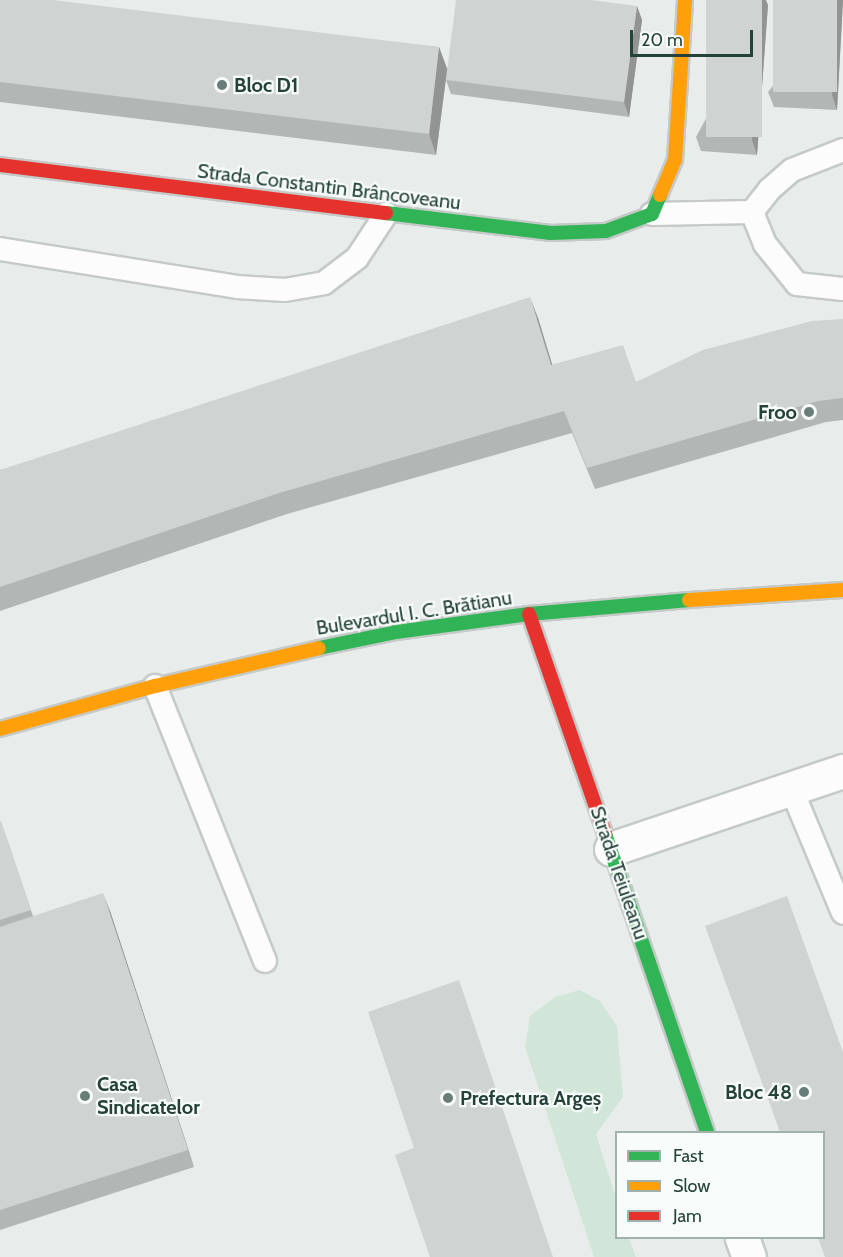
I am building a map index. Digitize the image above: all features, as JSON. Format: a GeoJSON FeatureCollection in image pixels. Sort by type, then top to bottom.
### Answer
{"type":"FeatureCollection","features":[{"type":"Feature","properties":{"kind":"street"},"geometry":{"type":"LineString","coordinates":[[652,214],[675,160],[685,0]]}},
{"type":"Feature","properties":{"kind":"street","name":"Strada Constantin Brâncoveanu"},"geometry":{"type":"LineString","coordinates":[[0,165],[551,233],[606,231],[652,214]]}},
{"type":"Feature","properties":{"kind":"street","name":"Bulevardul I. C. Brătianu"},"geometry":{"type":"LineString","coordinates":[[0,729],[155,686],[396,632],[529,614],[761,594],[843,590]]}},
{"type":"Feature","properties":{"kind":"street","name":"Strada Teiuleanu"},"geometry":{"type":"LineString","coordinates":[[529,614],[707,1131]]}},
{"type":"Feature","properties":{"kind":"street"},"geometry":{"type":"LineString","coordinates":[[611,849],[843,771]]}},
{"type":"Feature","properties":{"kind":"street"},"geometry":{"type":"LineString","coordinates":[[742,1239],[749,1257]]}},
{"type":"Feature","properties":{"kind":"lane"},"geometry":{"type":"LineString","coordinates":[[752,212],[769,190],[792,170],[843,150]]}},
{"type":"Feature","properties":{"kind":"lane"},"geometry":{"type":"LineString","coordinates":[[652,214],[752,212]]}},
{"type":"Feature","properties":{"kind":"lane"},"geometry":{"type":"LineString","coordinates":[[752,212],[765,244],[797,284],[843,289]]}},
{"type":"Feature","properties":{"kind":"lane"},"geometry":{"type":"LineString","coordinates":[[0,249],[237,287],[285,290],[324,283],[357,258],[386,214]]}},
{"type":"Feature","properties":{"kind":"lane"},"geometry":{"type":"LineString","coordinates":[[155,686],[266,961]]}},
{"type":"Feature","properties":{"kind":"lane"},"geometry":{"type":"LineString","coordinates":[[791,788],[843,913]]}},
{"type":"Feature","properties":{"kind":"green space"},"geometry":{"type":"Polygon","coordinates":[[[580,990],[600,1001],[617,1026],[623,1097],[596,1134],[615,1195],[615,1239],[629,1239],[636,1257],[594,1257],[525,1047],[530,1016],[555,997],[580,990]]]}},
{"type":"Feature","properties":{"kind":"building","name":"Bloc D1"},"geometry":{"type":"Polygon","coordinates":[[[0,0],[53,0],[439,47],[429,134],[0,82],[0,0]]]}},
{"type":"Feature","properties":{"kind":"building"},"geometry":{"type":"Polygon","coordinates":[[[456,0],[591,0],[637,6],[624,102],[446,80],[456,0]]]}},
{"type":"Feature","properties":{"kind":"building"},"geometry":{"type":"Polygon","coordinates":[[[706,0],[762,0],[762,137],[706,137],[706,0]]]}},
{"type":"Feature","properties":{"kind":"building"},"geometry":{"type":"Polygon","coordinates":[[[773,0],[837,0],[837,92],[773,92],[773,0]]]}},
{"type":"Feature","properties":{"kind":"building"},"geometry":{"type":"Polygon","coordinates":[[[530,297],[551,365],[623,345],[636,382],[703,350],[812,321],[843,319],[843,398],[818,401],[587,468],[564,411],[279,493],[0,587],[0,470],[530,297]]]}},
{"type":"Feature","properties":{"kind":"building"},"geometry":{"type":"Polygon","coordinates":[[[0,821],[31,910],[0,920],[0,821]]]}},
{"type":"Feature","properties":{"kind":"building","name":"Casa Sindicatelor"},"geometry":{"type":"Polygon","coordinates":[[[103,893],[188,1150],[0,1210],[0,927],[103,893]]]}},
{"type":"Feature","properties":{"kind":"building","name":"Bloc 48"},"geometry":{"type":"Polygon","coordinates":[[[787,896],[843,1052],[843,1257],[825,1257],[818,1239],[825,1239],[825,1131],[780,1131],[705,926],[787,896]]]}},
{"type":"Feature","properties":{"kind":"building","name":"Prefectura Argeș"},"geometry":{"type":"Polygon","coordinates":[[[459,980],[553,1257],[430,1257],[395,1155],[414,1148],[368,1012],[459,980]]]}},
{"type":"Feature","properties":{"kind":"traffic: fast"},"geometry":{"type":"LineString","coordinates":[[386,213],[551,233],[606,231],[652,214],[660,195]]}},
{"type":"Feature","properties":{"kind":"traffic: fast"},"geometry":{"type":"LineString","coordinates":[[319,648],[396,632],[529,614],[689,600]]}},
{"type":"Feature","properties":{"kind":"traffic: fast"},"geometry":{"type":"LineString","coordinates":[[605,834],[707,1131]]}},
{"type":"Feature","properties":{"kind":"traffic: slow"},"geometry":{"type":"LineString","coordinates":[[660,195],[675,160],[685,0]]}},
{"type":"Feature","properties":{"kind":"traffic: slow"},"geometry":{"type":"LineString","coordinates":[[689,600],[843,590]]}},
{"type":"Feature","properties":{"kind":"traffic: slow"},"geometry":{"type":"LineString","coordinates":[[0,729],[155,686],[319,648]]}},
{"type":"Feature","properties":{"kind":"traffic: jam"},"geometry":{"type":"LineString","coordinates":[[0,165],[386,213]]}},
{"type":"Feature","properties":{"kind":"traffic: jam"},"geometry":{"type":"LineString","coordinates":[[529,614],[605,834]]}},
{"type":"Feature","properties":{"kind":"place","name":"Bloc D1"},"geometry":{"type":"Point","coordinates":[222,85]}},
{"type":"Feature","properties":{"kind":"place","name":"Froo"},"geometry":{"type":"Point","coordinates":[809,412]}},
{"type":"Feature","properties":{"kind":"place","name":"Bloc 48"},"geometry":{"type":"Point","coordinates":[804,1092]}},
{"type":"Feature","properties":{"kind":"place","name":"Casa Sindicatelor"},"geometry":{"type":"Point","coordinates":[85,1096]}},
{"type":"Feature","properties":{"kind":"place","name":"Prefectura Argeș"},"geometry":{"type":"Point","coordinates":[448,1098]}}]}
